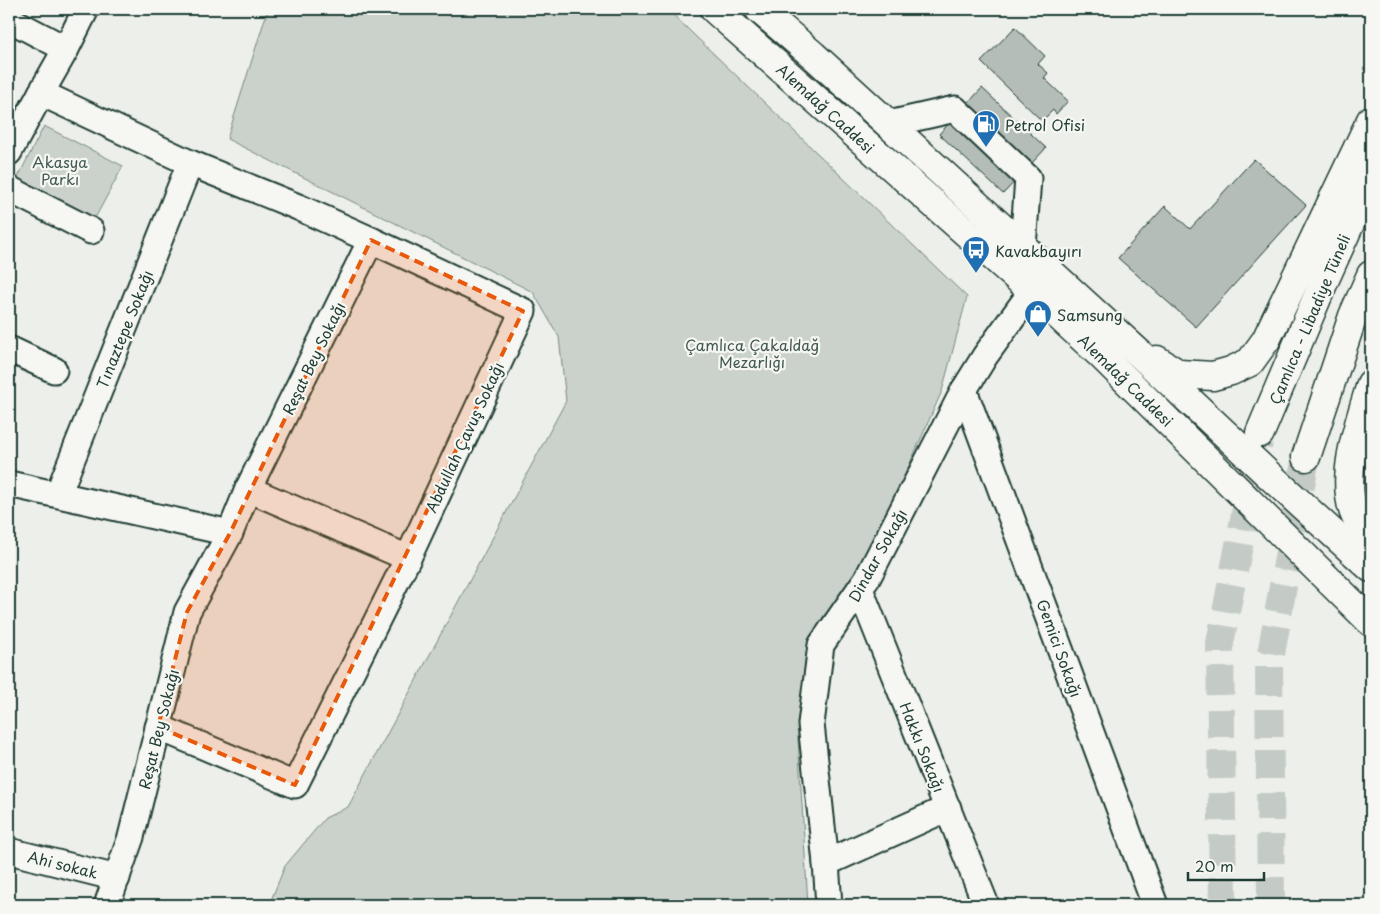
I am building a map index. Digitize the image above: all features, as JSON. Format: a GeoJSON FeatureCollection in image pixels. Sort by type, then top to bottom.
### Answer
{"type":"FeatureCollection","features":[{"type":"Feature","properties":{"kind":"main road","name":"Alemdağ Caddesi"},"geometry":{"type":"LineString","coordinates":[[714,9],[1032,291],[1102,356],[1371,622]]}},
{"type":"Feature","properties":{"kind":"main road","name":"Alemdağ Caddesi"},"geometry":{"type":"LineString","coordinates":[[759,9],[814,55],[890,124],[1371,568]]}},
{"type":"Feature","properties":{"kind":"main road"},"geometry":{"type":"LineString","coordinates":[[1124,339],[1179,374],[1213,376],[1231,371],[1250,362],[1266,340],[1371,120]]}},
{"type":"Feature","properties":{"kind":"main road","name":"Çamlıca - Libadiye Tüneli"},"geometry":{"type":"LineString","coordinates":[[1260,433],[1325,279],[1371,177]]}},
{"type":"Feature","properties":{"kind":"main road"},"geometry":{"type":"LineString","coordinates":[[1306,457],[1353,316],[1371,275]]}},
{"type":"Feature","properties":{"kind":"main road"},"geometry":{"type":"LineString","coordinates":[[1371,384],[1355,438],[1348,480],[1353,510],[1371,544]]}},
{"type":"Feature","properties":{"kind":"street"},"geometry":{"type":"LineString","coordinates":[[9,152],[66,50],[86,9]]}},
{"type":"Feature","properties":{"kind":"street"},"geometry":{"type":"LineString","coordinates":[[9,19],[66,50]]}},
{"type":"Feature","properties":{"kind":"street"},"geometry":{"type":"LineString","coordinates":[[41,93],[190,163],[298,207],[371,240]]}},
{"type":"Feature","properties":{"kind":"street"},"geometry":{"type":"LineString","coordinates":[[890,124],[955,109],[1028,178],[1023,247]]}},
{"type":"Feature","properties":{"kind":"street","name":"Tınaztepe Sokağı"},"geometry":{"type":"LineString","coordinates":[[58,494],[190,163]]}},
{"type":"Feature","properties":{"kind":"street"},"geometry":{"type":"LineString","coordinates":[[9,189],[91,231]]}},
{"type":"Feature","properties":{"kind":"street","name":"Reşat Bey Sokağı"},"geometry":{"type":"LineString","coordinates":[[107,905],[131,838],[187,612],[230,533],[248,489],[371,240]]}},
{"type":"Feature","properties":{"kind":"street","name":"Abdullah Çavuş Sokağı"},"geometry":{"type":"LineString","coordinates":[[371,240],[523,311],[408,558]]}},
{"type":"Feature","properties":{"kind":"street","name":"Dindar Sokağı"},"geometry":{"type":"LineString","coordinates":[[829,905],[811,724],[821,645],[868,577],[964,390],[985,356],[1032,291]]}},
{"type":"Feature","properties":{"kind":"street"},"geometry":{"type":"LineString","coordinates":[[9,349],[54,370]]}},
{"type":"Feature","properties":{"kind":"street","name":"Gemici Sokağı"},"geometry":{"type":"LineString","coordinates":[[964,390],[1155,905]]}},
{"type":"Feature","properties":{"kind":"street"},"geometry":{"type":"LineString","coordinates":[[9,484],[230,533]]}},
{"type":"Feature","properties":{"kind":"street"},"geometry":{"type":"LineString","coordinates":[[158,726],[295,785],[408,558],[248,489]]}},
{"type":"Feature","properties":{"kind":"street","name":"Hakkı Sokağı"},"geometry":{"type":"LineString","coordinates":[[860,589],[986,905]]}},
{"type":"Feature","properties":{"kind":"street"},"geometry":{"type":"LineString","coordinates":[[826,863],[948,808]]}},
{"type":"Feature","properties":{"kind":"street","name":"Ahi sokak"},"geometry":{"type":"LineString","coordinates":[[9,851],[117,878]]}},
{"type":"Feature","properties":{"kind":"highlighted area"},"geometry":{"type":"Polygon","coordinates":[[[371,240],[523,311],[295,785],[158,727],[187,612],[230,533],[371,240]]]}},
{"type":"Feature","properties":{"kind":"green space","name":"Çamlıca Çakaldağ Mezarlığı"},"geometry":{"type":"Polygon","coordinates":[[[268,9],[667,9],[967,297],[942,391],[862,571],[823,617],[806,662],[798,738],[808,905],[269,905],[285,866],[325,818],[348,807],[566,401],[559,337],[533,292],[227,139],[268,9]]]}},
{"type":"Feature","properties":{"kind":"green space","name":"Akasya Parkı"},"geometry":{"type":"Polygon","coordinates":[[[44,126],[123,166],[93,222],[15,183],[44,126]]]}},
{"type":"Feature","properties":{"kind":"building"},"geometry":{"type":"Polygon","coordinates":[[[1015,27],[1045,56],[1038,64],[1048,73],[1044,78],[1068,101],[1056,114],[1053,110],[1042,121],[981,62],[1015,27]]]}},
{"type":"Feature","properties":{"kind":"building"},"geometry":{"type":"Polygon","coordinates":[[[982,88],[1046,148],[1003,194],[939,134],[982,88]]]}},
{"type":"Feature","properties":{"kind":"building"},"geometry":{"type":"Polygon","coordinates":[[[1254,159],[1306,205],[1196,327],[1118,258],[1165,206],[1190,229],[1254,159]]]}},
{"type":"Feature","properties":{"kind":"tunnel"},"geometry":{"type":"LineString","coordinates":[[1223,905],[1220,643],[1259,442]]}},
{"type":"Feature","properties":{"kind":"tunnel"},"geometry":{"type":"LineString","coordinates":[[1271,905],[1269,665],[1306,457]]}},
{"type":"Feature","properties":{"kind":"place","name":"Petrol Ofisi"},"geometry":{"type":"Point","coordinates":[986,148]}},
{"type":"Feature","properties":{"kind":"place","name":"Kavakbayırı"},"geometry":{"type":"Point","coordinates":[976,274]}},
{"type":"Feature","properties":{"kind":"place","name":"Samsung"},"geometry":{"type":"Point","coordinates":[1038,338]}}]}
